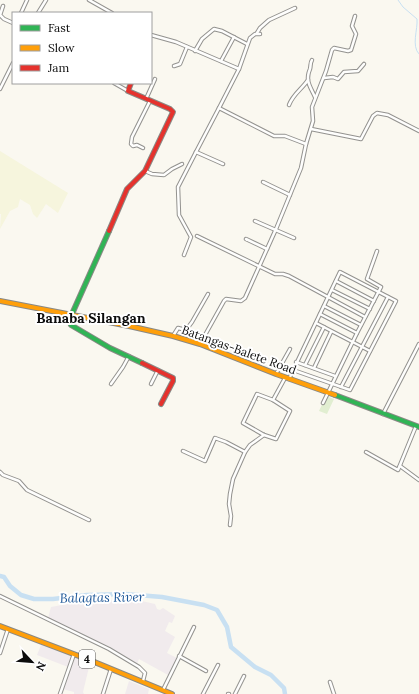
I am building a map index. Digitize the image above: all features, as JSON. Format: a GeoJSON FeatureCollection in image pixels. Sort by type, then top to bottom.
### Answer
{"type":"FeatureCollection","features":[{"type":"Feature","properties":{"kind":"main road"},"geometry":{"type":"LineString","coordinates":[[131,84],[128,91],[170,109],[173,112],[145,171],[127,189],[72,314],[70,323],[103,344],[158,369],[173,378],[161,404]]}},
{"type":"Feature","properties":{"kind":"main road","name":"Batangas-Balete Road"},"geometry":{"type":"LineString","coordinates":[[0,301],[72,314],[173,336],[200,344],[276,374],[356,402],[383,414],[418,426]]}},
{"type":"Feature","properties":{"kind":"main road","name":"4"},"geometry":{"type":"LineString","coordinates":[[0,626],[172,694]]}},
{"type":"Feature","properties":{"kind":"street"},"geometry":{"type":"LineString","coordinates":[[21,12],[27,0]]}},
{"type":"Feature","properties":{"kind":"street"},"geometry":{"type":"LineString","coordinates":[[39,12],[46,0]]}},
{"type":"Feature","properties":{"kind":"street"},"geometry":{"type":"LineString","coordinates":[[90,0],[110,12]]}},
{"type":"Feature","properties":{"kind":"street"},"geometry":{"type":"LineString","coordinates":[[2,6],[0,15],[4,19],[12,23]]}},
{"type":"Feature","properties":{"kind":"street"},"geometry":{"type":"LineString","coordinates":[[184,255],[191,237],[178,213],[178,187],[239,70],[251,36],[259,34],[260,28],[269,20],[279,14],[295,8]]}},
{"type":"Feature","properties":{"kind":"street"},"geometry":{"type":"LineString","coordinates":[[200,344],[224,301],[226,299],[242,300],[259,266],[276,229],[300,168],[313,122],[311,109],[324,78],[333,48],[348,51],[351,50],[356,34],[352,26],[355,16]]}},
{"type":"Feature","properties":{"kind":"street"},"geometry":{"type":"LineString","coordinates":[[195,51],[202,39],[214,29],[248,44]]}},
{"type":"Feature","properties":{"kind":"street"},"geometry":{"type":"LineString","coordinates":[[152,35],[173,41],[239,70]]}},
{"type":"Feature","properties":{"kind":"street"},"geometry":{"type":"LineString","coordinates":[[221,61],[234,37]]}},
{"type":"Feature","properties":{"kind":"street"},"geometry":{"type":"LineString","coordinates":[[174,66],[180,64],[187,47]]}},
{"type":"Feature","properties":{"kind":"street"},"geometry":{"type":"LineString","coordinates":[[289,105],[293,96],[303,88],[308,79],[312,60]]}},
{"type":"Feature","properties":{"kind":"street"},"geometry":{"type":"LineString","coordinates":[[324,78],[338,79],[344,72],[358,71],[364,64]]}},
{"type":"Feature","properties":{"kind":"street"},"geometry":{"type":"LineString","coordinates":[[0,89],[12,65]]}},
{"type":"Feature","properties":{"kind":"street"},"geometry":{"type":"LineString","coordinates":[[143,148],[137,145],[133,146],[132,137],[148,100],[155,79]]}},
{"type":"Feature","properties":{"kind":"street"},"geometry":{"type":"LineString","coordinates":[[308,79],[315,98]]}},
{"type":"Feature","properties":{"kind":"street"},"geometry":{"type":"LineString","coordinates":[[116,84],[128,91]]}},
{"type":"Feature","properties":{"kind":"street"},"geometry":{"type":"LineString","coordinates":[[219,108],[274,136],[285,136],[306,144]]}},
{"type":"Feature","properties":{"kind":"street"},"geometry":{"type":"LineString","coordinates":[[311,129],[361,139],[372,116],[377,113],[388,115],[419,131]]}},
{"type":"Feature","properties":{"kind":"street"},"geometry":{"type":"LineString","coordinates":[[196,152],[223,164]]}},
{"type":"Feature","properties":{"kind":"street"},"geometry":{"type":"LineString","coordinates":[[145,171],[152,174],[164,175],[182,164]]}},
{"type":"Feature","properties":{"kind":"street"},"geometry":{"type":"LineString","coordinates":[[263,182],[290,195]]}},
{"type":"Feature","properties":{"kind":"street"},"geometry":{"type":"LineString","coordinates":[[255,220],[294,238]]}},
{"type":"Feature","properties":{"kind":"street"},"geometry":{"type":"LineString","coordinates":[[197,236],[275,274],[289,276],[366,317]]}},
{"type":"Feature","properties":{"kind":"street"},"geometry":{"type":"LineString","coordinates":[[246,239],[267,249]]}},
{"type":"Feature","properties":{"kind":"street"},"geometry":{"type":"LineString","coordinates":[[323,403],[335,376],[382,287],[367,279],[377,251]]}},
{"type":"Feature","properties":{"kind":"street"},"geometry":{"type":"LineString","coordinates":[[273,400],[293,370],[340,272],[396,302],[350,390],[293,370]]}},
{"type":"Feature","properties":{"kind":"street"},"geometry":{"type":"LineString","coordinates":[[336,281],[374,301]]}},
{"type":"Feature","properties":{"kind":"street"},"geometry":{"type":"LineString","coordinates":[[332,290],[370,309]]}},
{"type":"Feature","properties":{"kind":"street"},"geometry":{"type":"LineString","coordinates":[[173,336],[178,328],[186,330],[208,294]]}},
{"type":"Feature","properties":{"kind":"street"},"geometry":{"type":"LineString","coordinates":[[341,387],[388,297]]}},
{"type":"Feature","properties":{"kind":"street"},"geometry":{"type":"LineString","coordinates":[[324,306],[361,325]]}},
{"type":"Feature","properties":{"kind":"street"},"geometry":{"type":"LineString","coordinates":[[320,314],[357,333]]}},
{"type":"Feature","properties":{"kind":"street"},"geometry":{"type":"LineString","coordinates":[[316,323],[370,351]]}},
{"type":"Feature","properties":{"kind":"street"},"geometry":{"type":"LineString","coordinates":[[305,365],[324,327]]}},
{"type":"Feature","properties":{"kind":"street"},"geometry":{"type":"LineString","coordinates":[[314,368],[332,332]]}},
{"type":"Feature","properties":{"kind":"street"},"geometry":{"type":"LineString","coordinates":[[383,414],[419,344]]}},
{"type":"Feature","properties":{"kind":"street"},"geometry":{"type":"LineString","coordinates":[[276,374],[290,349]]}},
{"type":"Feature","properties":{"kind":"street"},"geometry":{"type":"LineString","coordinates":[[111,384],[129,356]]}},
{"type":"Feature","properties":{"kind":"street"},"geometry":{"type":"LineString","coordinates":[[296,362],[335,376]]}},
{"type":"Feature","properties":{"kind":"street"},"geometry":{"type":"LineString","coordinates":[[151,384],[158,369]]}},
{"type":"Feature","properties":{"kind":"street"},"geometry":{"type":"LineString","coordinates":[[257,394],[273,400],[290,411],[276,439],[264,435],[243,423],[257,394]]}},
{"type":"Feature","properties":{"kind":"street"},"geometry":{"type":"LineString","coordinates":[[366,452],[398,470],[418,426]]}},
{"type":"Feature","properties":{"kind":"street"},"geometry":{"type":"LineString","coordinates":[[230,525],[231,516],[229,504],[233,479],[245,452],[250,445],[264,435]]}},
{"type":"Feature","properties":{"kind":"street"},"geometry":{"type":"LineString","coordinates":[[183,451],[205,461],[215,438],[245,452]]}},
{"type":"Feature","properties":{"kind":"street"},"geometry":{"type":"LineString","coordinates":[[400,466],[419,480]]}},
{"type":"Feature","properties":{"kind":"street"},"geometry":{"type":"LineString","coordinates":[[0,472],[3,475],[19,481],[27,490],[89,520]]}},
{"type":"Feature","properties":{"kind":"street"},"geometry":{"type":"LineString","coordinates":[[0,596],[109,649],[139,667],[145,673],[143,682]]}},
{"type":"Feature","properties":{"kind":"street"},"geometry":{"type":"LineString","coordinates":[[162,690],[194,627]]}},
{"type":"Feature","properties":{"kind":"street"},"geometry":{"type":"LineString","coordinates":[[0,653],[8,630]]}},
{"type":"Feature","properties":{"kind":"street"},"geometry":{"type":"LineString","coordinates":[[60,694],[74,654]]}},
{"type":"Feature","properties":{"kind":"street"},"geometry":{"type":"LineString","coordinates":[[179,656],[206,671]]}},
{"type":"Feature","properties":{"kind":"street"},"geometry":{"type":"LineString","coordinates":[[203,694],[218,665]]}},
{"type":"Feature","properties":{"kind":"street"},"geometry":{"type":"LineString","coordinates":[[103,694],[111,669]]}},
{"type":"Feature","properties":{"kind":"street"},"geometry":{"type":"LineString","coordinates":[[235,694],[244,676]]}},
{"type":"Feature","properties":{"kind":"street"},"geometry":{"type":"LineString","coordinates":[[330,682],[334,694]]}},
{"type":"Feature","properties":{"kind":"shaded area"},"geometry":{"type":"Polygon","coordinates":[[[99,598],[107,601],[133,599],[155,604],[157,609],[160,610],[163,608],[175,616],[172,623],[169,622],[165,631],[175,637],[167,653],[177,658],[168,675],[139,659],[137,664],[109,648],[48,618],[51,607],[94,599],[97,600],[99,598]]]}},
{"type":"Feature","properties":{"kind":"shaded area"},"geometry":{"type":"Polygon","coordinates":[[[41,645],[71,656],[68,667],[37,655],[41,645]]]}},
{"type":"Feature","properties":{"kind":"shaded area"},"geometry":{"type":"Polygon","coordinates":[[[73,657],[90,663],[83,692],[84,694],[74,694],[74,692],[62,689],[73,657]]]}},
{"type":"Feature","properties":{"kind":"shaded area"},"geometry":{"type":"Polygon","coordinates":[[[129,681],[149,689],[148,694],[125,694],[129,681]]]}},
{"type":"Feature","properties":{"kind":"green space"},"geometry":{"type":"Polygon","coordinates":[[[0,151],[68,193],[58,213],[46,204],[37,218],[33,214],[30,205],[20,199],[18,207],[10,211],[0,229],[0,151]]]}},
{"type":"Feature","properties":{"kind":"green space"},"geometry":{"type":"Polygon","coordinates":[[[326,396],[334,399],[327,414],[319,411],[326,396]]]}},
{"type":"Feature","properties":{"kind":"waterway"},"geometry":{"type":"LineString","coordinates":[[398,0],[403,7],[417,19],[415,47],[419,54]]}},
{"type":"Feature","properties":{"kind":"waterway","name":"Balagtas River"},"geometry":{"type":"LineString","coordinates":[[0,576],[4,577],[10,586],[21,595],[34,599],[125,594],[162,597],[204,605],[217,610],[227,627],[231,647],[255,667],[271,675],[284,688],[285,694]]}},
{"type":"Feature","properties":{"kind":"traffic: fast"},"geometry":{"type":"LineString","coordinates":[[109,231],[72,314],[70,323],[110,348],[142,363]]}},
{"type":"Feature","properties":{"kind":"traffic: fast"},"geometry":{"type":"LineString","coordinates":[[335,395],[419,427]]}},
{"type":"Feature","properties":{"kind":"traffic: slow"},"geometry":{"type":"LineString","coordinates":[[0,301],[173,336],[200,344],[276,374],[335,395]]}},
{"type":"Feature","properties":{"kind":"traffic: slow"},"geometry":{"type":"LineString","coordinates":[[0,626],[92,661],[172,694]]}},
{"type":"Feature","properties":{"kind":"traffic: jam"},"geometry":{"type":"LineString","coordinates":[[109,231],[127,189],[145,171],[173,112],[170,109],[128,91],[131,84]]}},
{"type":"Feature","properties":{"kind":"traffic: jam"},"geometry":{"type":"LineString","coordinates":[[142,363],[173,378],[173,381],[161,404]]}},
{"type":"Feature","properties":{"kind":"district","name":"Banaba Silangan"},"geometry":{"type":"Point","coordinates":[91,318]}}]}
